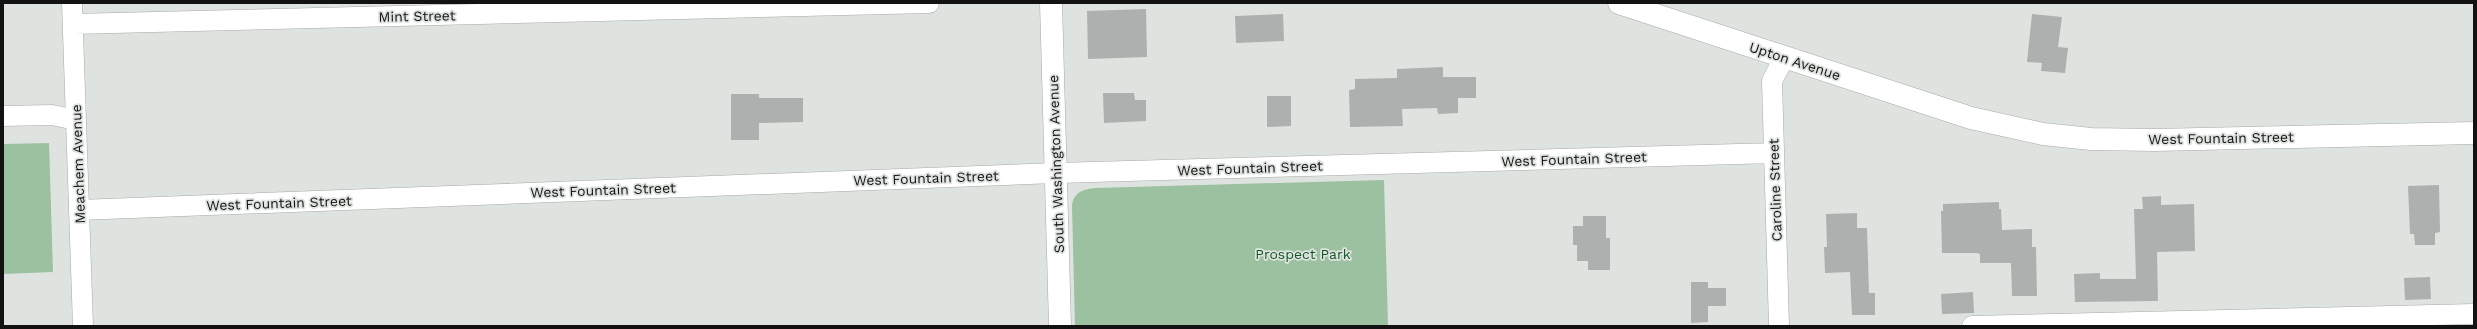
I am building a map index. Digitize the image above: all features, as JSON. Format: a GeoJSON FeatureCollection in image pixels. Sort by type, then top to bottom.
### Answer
{"type":"FeatureCollection","features":[{"type":"Feature","properties":{"kind":"street","name":"Meachem Avenue"},"geometry":{"type":"LineString","coordinates":[[72,3],[83,326]]}},
{"type":"Feature","properties":{"kind":"street","name":"Mint Street"},"geometry":{"type":"LineString","coordinates":[[73,24],[929,3]]}},
{"type":"Feature","properties":{"kind":"street","name":"South Washington Avenue"},"geometry":{"type":"LineString","coordinates":[[1051,3],[1060,326]]}},
{"type":"Feature","properties":{"kind":"street","name":"Upton Avenue"},"geometry":{"type":"LineString","coordinates":[[1619,3],[1971,118]]}},
{"type":"Feature","properties":{"kind":"street","name":"Caroline Street"},"geometry":{"type":"LineString","coordinates":[[1779,326],[1772,81],[1784,58]]}},
{"type":"Feature","properties":{"kind":"street"},"geometry":{"type":"LineString","coordinates":[[3,116],[52,115],[76,120]]}},
{"type":"Feature","properties":{"kind":"street","name":"West Fountain Street"},"geometry":{"type":"LineString","coordinates":[[1971,118],[2038,133],[2097,139],[2155,140],[2474,133]]}},
{"type":"Feature","properties":{"kind":"street","name":"West Fountain Street"},"geometry":{"type":"LineString","coordinates":[[79,210],[1056,173],[1774,153]]}},
{"type":"Feature","properties":{"kind":"street"},"geometry":{"type":"LineString","coordinates":[[1972,326],[2474,314]]}},
{"type":"Feature","properties":{"kind":"green space"},"geometry":{"type":"Polygon","coordinates":[[[49,143],[53,272],[3,274],[3,144],[49,143]]]}},
{"type":"Feature","properties":{"kind":"green space","name":"Prospect Park"},"geometry":{"type":"Polygon","coordinates":[[[1384,180],[1388,326],[1075,326],[1072,206],[1074,198],[1079,192],[1086,189],[1095,188],[1384,180]]]}},
{"type":"Feature","properties":{"kind":"building"},"geometry":{"type":"Polygon","coordinates":[[[1146,9],[1147,57],[1088,59],[1087,11],[1146,9]]]}},
{"type":"Feature","properties":{"kind":"building"},"geometry":{"type":"Polygon","coordinates":[[[1283,14],[1284,41],[1236,43],[1235,16],[1283,14]]]}},
{"type":"Feature","properties":{"kind":"building"},"geometry":{"type":"Polygon","coordinates":[[[2032,14],[2062,17],[2058,47],[2068,48],[2065,73],[2041,71],[2042,63],[2027,62],[2032,14]]]}},
{"type":"Feature","properties":{"kind":"building"},"geometry":{"type":"Polygon","coordinates":[[[1443,67],[1443,77],[1476,77],[1476,98],[1458,98],[1458,113],[1438,114],[1437,108],[1402,109],[1403,126],[1350,127],[1349,90],[1355,89],[1355,79],[1397,78],[1397,69],[1443,67]]]}},
{"type":"Feature","properties":{"kind":"building"},"geometry":{"type":"Polygon","coordinates":[[[1103,93],[1134,93],[1135,100],[1146,100],[1146,121],[1104,123],[1103,93]]]}},
{"type":"Feature","properties":{"kind":"building"},"geometry":{"type":"Polygon","coordinates":[[[731,94],[759,94],[759,98],[803,98],[803,122],[759,123],[759,140],[731,140],[731,94]]]}},
{"type":"Feature","properties":{"kind":"building"},"geometry":{"type":"Polygon","coordinates":[[[1267,96],[1291,96],[1291,126],[1267,127],[1267,96]]]}},
{"type":"Feature","properties":{"kind":"building"},"geometry":{"type":"Polygon","coordinates":[[[2439,185],[2440,232],[2435,233],[2435,245],[2415,245],[2414,234],[2410,234],[2408,186],[2439,185]]]}},
{"type":"Feature","properties":{"kind":"building"},"geometry":{"type":"Polygon","coordinates":[[[2161,196],[2161,205],[2194,204],[2195,251],[2157,252],[2158,301],[2075,302],[2074,274],[2100,273],[2100,279],[2136,279],[2134,209],[2143,209],[2142,197],[2161,196]]]}},
{"type":"Feature","properties":{"kind":"building"},"geometry":{"type":"Polygon","coordinates":[[[1999,202],[1999,209],[2001,209],[2002,230],[2032,229],[2032,247],[2036,247],[2037,296],[2012,296],[2011,263],[1980,263],[1980,254],[1977,253],[1942,253],[1941,211],[1943,211],[1943,204],[1999,202]]]}},
{"type":"Feature","properties":{"kind":"building"},"geometry":{"type":"Polygon","coordinates":[[[1857,213],[1857,228],[1867,228],[1869,293],[1875,293],[1875,315],[1852,315],[1850,272],[1825,273],[1824,247],[1827,247],[1826,214],[1857,213]]]}},
{"type":"Feature","properties":{"kind":"building"},"geometry":{"type":"Polygon","coordinates":[[[1583,216],[1606,216],[1606,238],[1610,238],[1610,270],[1588,270],[1588,261],[1577,261],[1577,245],[1573,245],[1573,226],[1583,226],[1583,216]]]}},
{"type":"Feature","properties":{"kind":"building"},"geometry":{"type":"Polygon","coordinates":[[[2430,277],[2431,299],[2405,300],[2404,278],[2430,277]]]}},
{"type":"Feature","properties":{"kind":"building"},"geometry":{"type":"Polygon","coordinates":[[[1691,282],[1708,282],[1708,288],[1726,288],[1726,306],[1708,306],[1708,322],[1691,323],[1691,282]]]}},
{"type":"Feature","properties":{"kind":"building"},"geometry":{"type":"Polygon","coordinates":[[[1973,292],[1974,313],[1942,314],[1941,294],[1973,292]]]}}]}
